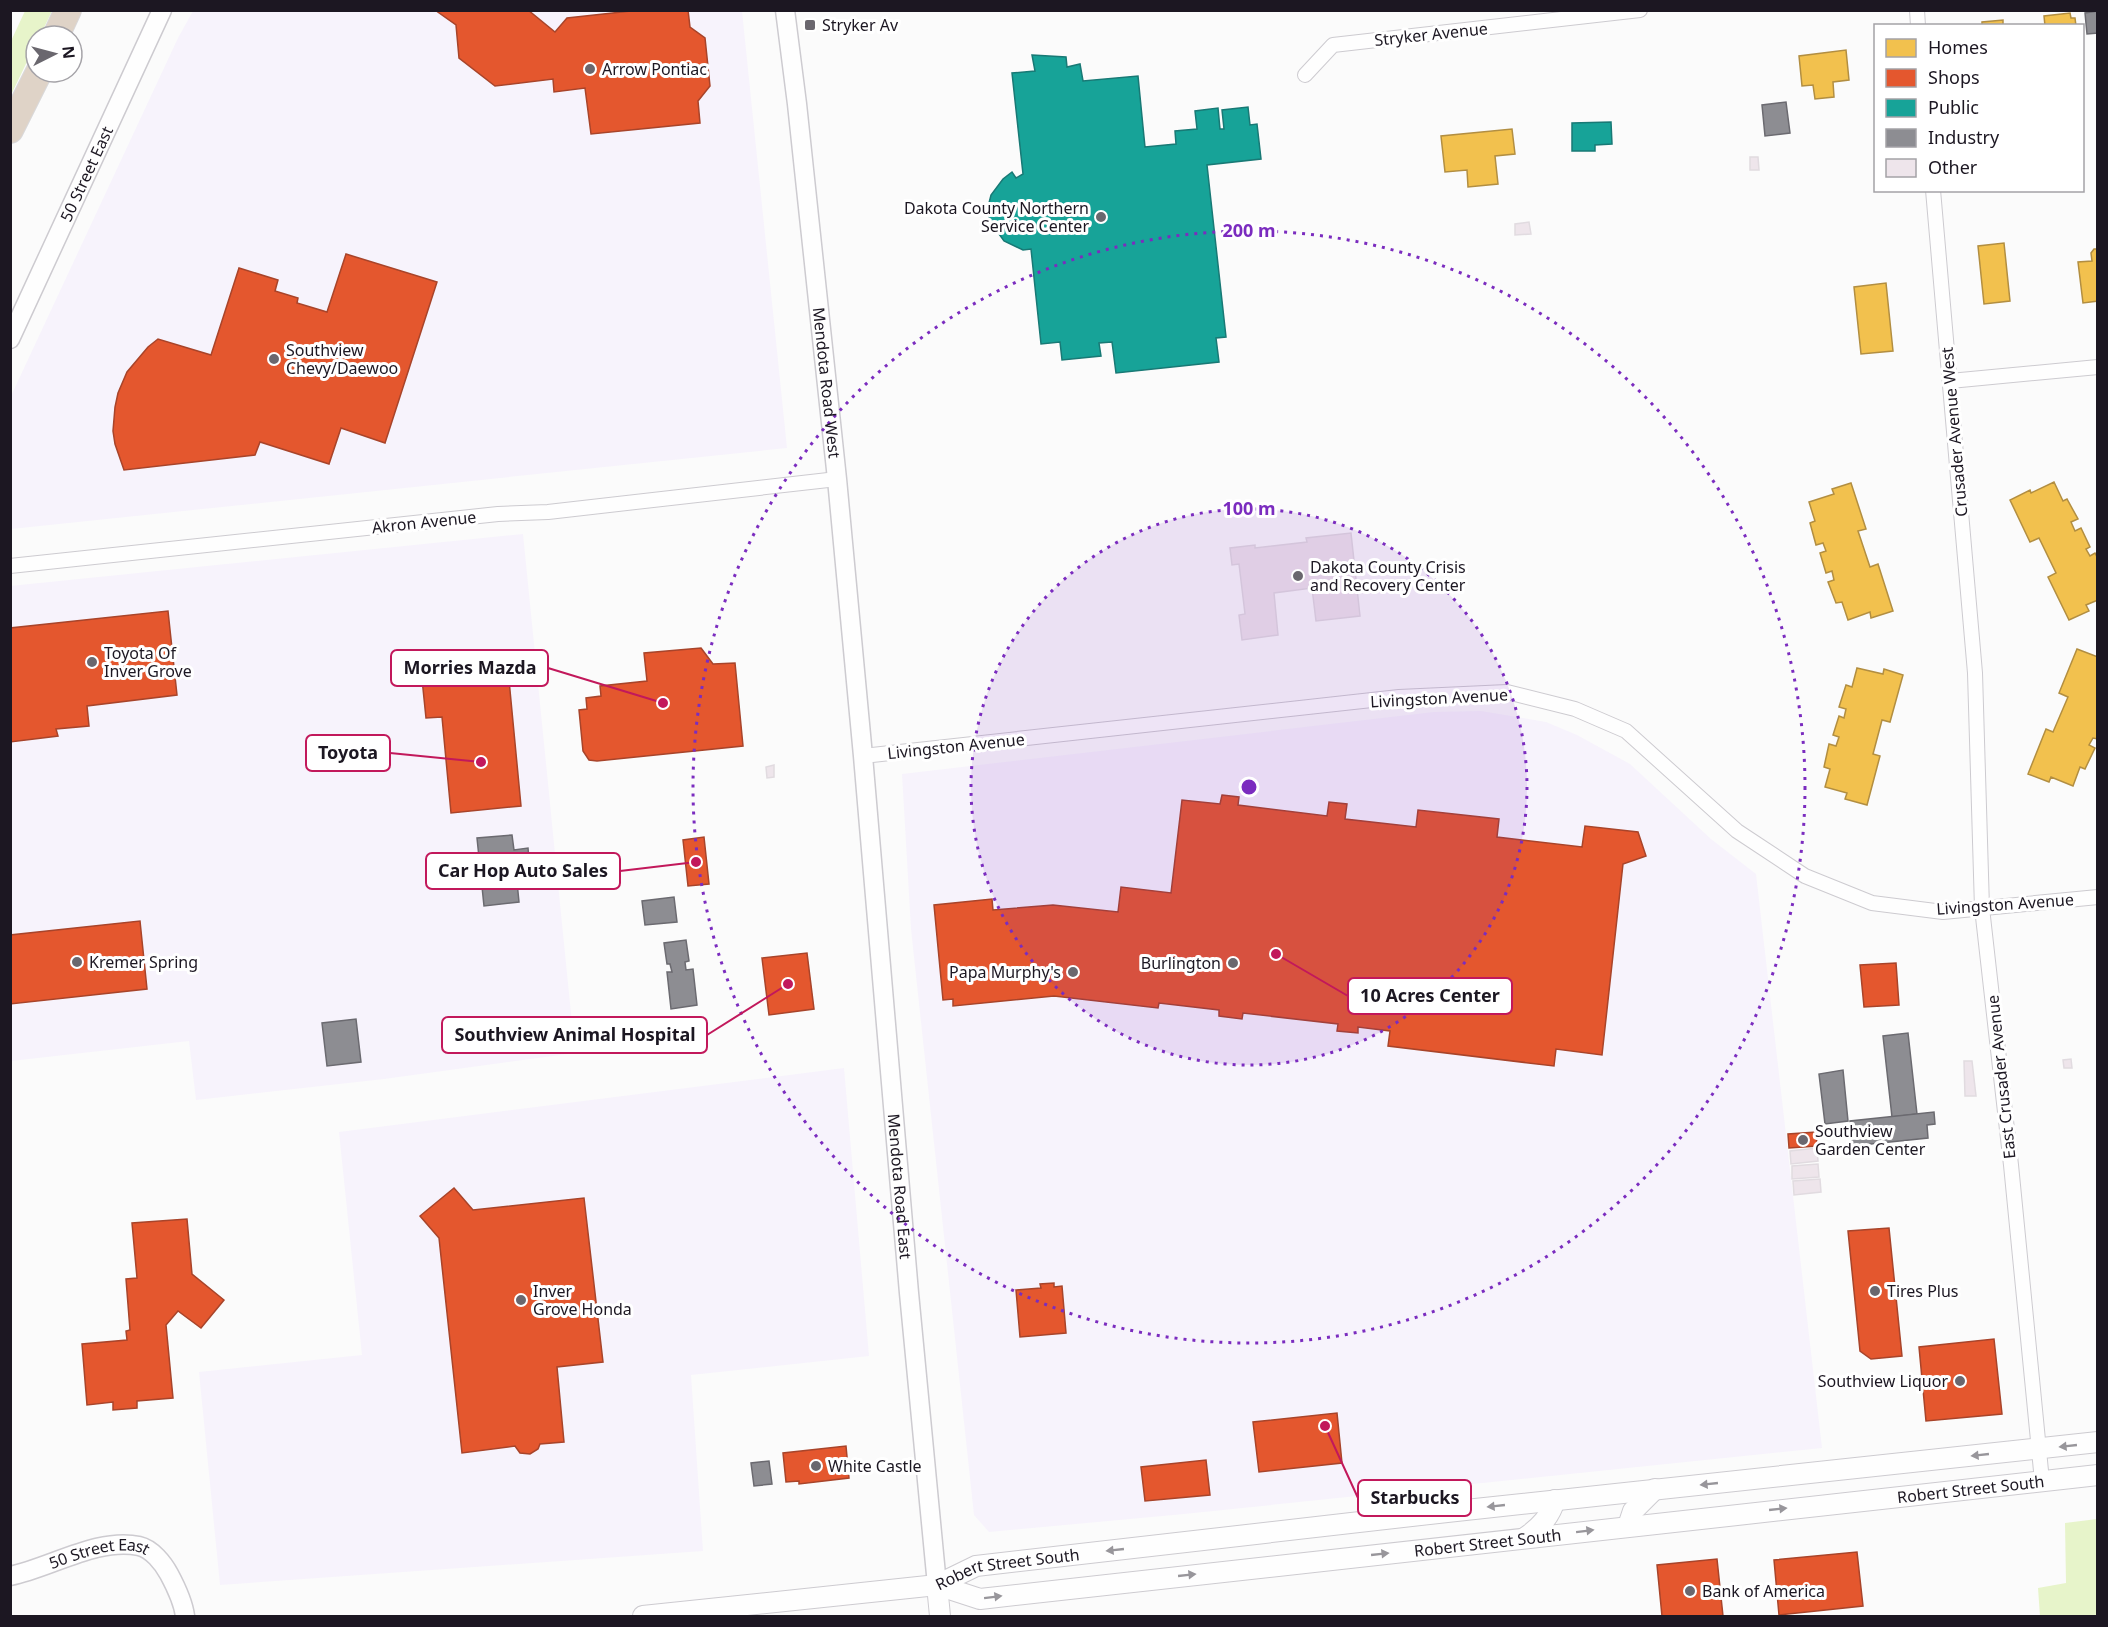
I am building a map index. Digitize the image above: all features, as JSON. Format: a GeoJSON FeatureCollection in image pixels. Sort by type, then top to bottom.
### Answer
{"type":"FeatureCollection","features":[{"type":"Feature","properties":{"kind":"highway"},"geometry":{"type":"LineString","coordinates":[[62,24],[68,10]]}},
{"type":"Feature","properties":{"kind":"highway"},"geometry":{"type":"LineString","coordinates":[[10,130],[33,84]]}},
{"type":"Feature","properties":{"kind":"main road","name":"Robert Street South"},"geometry":{"type":"LineString","coordinates":[[937,1585],[976,1566],[1554,1500],[2097,1442]]}},
{"type":"Feature","properties":{"kind":"main road","name":"Robert Street South"},"geometry":{"type":"LineString","coordinates":[[937,1585],[980,1599],[2097,1475]]}},
{"type":"Feature","properties":{"kind":"main road"},"geometry":{"type":"LineString","coordinates":[[1628,1526],[1633,1511],[1655,1489]]}},
{"type":"Feature","properties":{"kind":"main road"},"geometry":{"type":"LineString","coordinates":[[1526,1537],[1537,1530],[1549,1516],[1554,1500]]}},
{"type":"Feature","properties":{"kind":"main road"},"geometry":{"type":"LineString","coordinates":[[643,1617],[937,1585]]}},
{"type":"Feature","properties":{"kind":"main road","name":"Mendota Road East"},"geometry":{"type":"LineString","coordinates":[[937,1585],[940,1617]]}},
{"type":"Feature","properties":{"kind":"street","name":"50 Street East"},"geometry":{"type":"LineString","coordinates":[[10,339],[162,10]]}},
{"type":"Feature","properties":{"kind":"street","name":"Mendota Road West"},"geometry":{"type":"LineString","coordinates":[[785,10],[837,479],[863,756]]}},
{"type":"Feature","properties":{"kind":"street","name":"Stryker Avenue"},"geometry":{"type":"LineString","coordinates":[[1305,75],[1333,45],[1640,10]]}},
{"type":"Feature","properties":{"kind":"street","name":"Crusader Avenue West"},"geometry":{"type":"LineString","coordinates":[[1933,192],[1976,673]]}},
{"type":"Feature","properties":{"kind":"street"},"geometry":{"type":"LineString","coordinates":[[1950,381],[2097,368]]}},
{"type":"Feature","properties":{"kind":"street","name":"Akron Avenue"},"geometry":{"type":"LineString","coordinates":[[10,566],[498,514],[548,512],[837,479]]}},
{"type":"Feature","properties":{"kind":"street","name":"East Crusader Avenue"},"geometry":{"type":"LineString","coordinates":[[1976,673],[1982,908],[2011,1165],[2042,1480]]}},
{"type":"Feature","properties":{"kind":"street","name":"Livingston Avenue"},"geometry":{"type":"LineString","coordinates":[[863,756],[1399,698],[1507,692],[1575,709],[1626,731],[1737,831],[1805,876],[1872,903],[1943,912],[2097,897]]}},
{"type":"Feature","properties":{"kind":"street","name":"Mendota Road East"},"geometry":{"type":"LineString","coordinates":[[863,756],[937,1585]]}},
{"type":"Feature","properties":{"kind":"street","name":"50 Street East"},"geometry":{"type":"LineString","coordinates":[[10,1576],[86,1551],[120,1545],[141,1546],[154,1555],[166,1569],[177,1588],[185,1617]]}},
{"type":"Feature","properties":{"kind":"shaded area"},"geometry":{"type":"Polygon","coordinates":[[[193,11],[742,11],[787,448],[11,529],[11,396],[178,38],[193,11]]]}},
{"type":"Feature","properties":{"kind":"shaded area"},"geometry":{"type":"Polygon","coordinates":[[[523,534],[575,1053],[384,1079],[196,1100],[189,1041],[11,1061],[10,586],[523,534]]]}},
{"type":"Feature","properties":{"kind":"shaded area"},"geometry":{"type":"Polygon","coordinates":[[[1481,711],[1546,722],[1577,735],[1630,764],[1711,839],[1756,874],[1822,1448],[989,1532],[974,1515],[911,929],[902,774],[1434,712],[1481,711]]]}},
{"type":"Feature","properties":{"kind":"shaded area"},"geometry":{"type":"Polygon","coordinates":[[[844,1068],[869,1356],[691,1375],[703,1551],[220,1585],[199,1372],[362,1355],[339,1132],[844,1068]]]}},
{"type":"Feature","properties":{"kind":"green space"},"geometry":{"type":"Polygon","coordinates":[[[25,11],[52,11],[46,24],[24,24],[24,68],[11,95],[11,41],[25,11]]]}},
{"type":"Feature","properties":{"kind":"green space"},"geometry":{"type":"Polygon","coordinates":[[[2097,1519],[2097,1616],[2040,1616],[2038,1588],[2066,1583],[2065,1523],[2097,1519]]]}},
{"type":"Feature","properties":{"kind":"building: Homes"},"geometry":{"type":"Polygon","coordinates":[[[2070,13],[2071,18],[2075,18],[2076,24],[2045,24],[2044,16],[2070,13]]]}},
{"type":"Feature","properties":{"kind":"building: Homes"},"geometry":{"type":"Polygon","coordinates":[[[2003,20],[2003,24],[1982,24],[1982,22],[2003,20]]]}},
{"type":"Feature","properties":{"kind":"building: Homes"},"geometry":{"type":"Polygon","coordinates":[[[1846,50],[1849,80],[1833,82],[1834,97],[1815,99],[1813,85],[1802,86],[1799,56],[1846,50]]]}},
{"type":"Feature","properties":{"kind":"building: Homes"},"geometry":{"type":"Polygon","coordinates":[[[1512,129],[1515,154],[1495,156],[1498,184],[1468,187],[1467,170],[1445,172],[1441,136],[1512,129]]]}},
{"type":"Feature","properties":{"kind":"building: Homes"},"geometry":{"type":"Polygon","coordinates":[[[2004,243],[2010,301],[1984,304],[1978,246],[2004,243]]]}},
{"type":"Feature","properties":{"kind":"building: Homes"},"geometry":{"type":"Polygon","coordinates":[[[2094,249],[2098,249],[2098,301],[2083,303],[2078,262],[2092,261],[2091,253],[2094,249]]]}},
{"type":"Feature","properties":{"kind":"building: Homes"},"geometry":{"type":"Polygon","coordinates":[[[1886,283],[1893,351],[1861,354],[1854,287],[1886,283]]]}},
{"type":"Feature","properties":{"kind":"building: Homes"},"geometry":{"type":"Polygon","coordinates":[[[2054,482],[2063,501],[2067,499],[2078,519],[2071,522],[2075,531],[2081,528],[2090,547],[2086,549],[2090,556],[2095,553],[2098,559],[2098,600],[2086,605],[2089,611],[2069,620],[2048,577],[2056,573],[2039,538],[2030,542],[2010,500],[2054,482]]]}},
{"type":"Feature","properties":{"kind":"building: Homes"},"geometry":{"type":"Polygon","coordinates":[[[1851,483],[1866,529],[1858,531],[1870,567],[1878,564],[1893,611],[1871,618],[1870,612],[1848,620],[1842,602],[1836,603],[1828,582],[1834,580],[1832,571],[1826,573],[1820,553],[1826,551],[1823,543],[1816,545],[1810,523],[1815,521],[1809,502],[1834,494],[1832,489],[1851,483]]]}},
{"type":"Feature","properties":{"kind":"building: Homes"},"geometry":{"type":"Polygon","coordinates":[[[2077,649],[2098,657],[2098,739],[2093,738],[2089,745],[2095,748],[2085,769],[2080,767],[2073,786],[2051,777],[2049,782],[2028,774],[2046,729],[2053,732],[2068,697],[2059,693],[2077,649]]]}},
{"type":"Feature","properties":{"kind":"building: Homes"},"geometry":{"type":"Polygon","coordinates":[[[1857,668],[1883,674],[1884,669],[1903,675],[1890,722],[1882,720],[1873,754],[1880,756],[1867,805],[1845,799],[1847,793],[1825,787],[1830,769],[1824,767],[1829,744],[1836,746],[1839,737],[1833,735],[1839,716],[1844,718],[1846,709],[1839,707],[1846,685],[1852,687],[1857,668]]]}},
{"type":"Feature","properties":{"kind":"building: Shops","name":"Arrow Pontiac"},"geometry":{"type":"Polygon","coordinates":[[[435,10],[528,10],[555,32],[567,18],[640,10],[688,10],[690,27],[705,38],[710,86],[698,101],[700,123],[591,134],[585,88],[554,92],[553,79],[495,86],[459,58],[456,25],[435,10]]]}},
{"type":"Feature","properties":{"kind":"building: Shops","name":"Southview Chevy/Daewoo"},"geometry":{"type":"Polygon","coordinates":[[[346,254],[437,282],[385,443],[341,428],[329,464],[260,442],[255,455],[124,470],[113,431],[115,407],[127,372],[148,347],[158,339],[211,355],[239,268],[278,280],[275,291],[298,298],[297,303],[327,312],[346,254]]]}},
{"type":"Feature","properties":{"kind":"building: Shops","name":"Toyota Of Inver Grove"},"geometry":{"type":"Polygon","coordinates":[[[168,611],[177,695],[87,706],[89,726],[56,729],[58,736],[10,742],[10,628],[168,611]]]}},
{"type":"Feature","properties":{"kind":"building: Shops"},"geometry":{"type":"Polygon","coordinates":[[[701,648],[713,664],[735,663],[743,746],[589,760],[583,751],[579,710],[587,709],[586,698],[601,696],[600,686],[647,681],[644,653],[701,648]]]}},
{"type":"Feature","properties":{"kind":"building: Shops"},"geometry":{"type":"Polygon","coordinates":[[[467,657],[468,663],[507,659],[521,806],[451,813],[442,717],[426,718],[421,669],[452,666],[451,658],[467,657]]]}},
{"type":"Feature","properties":{"kind":"building: Shops"},"geometry":{"type":"Polygon","coordinates":[[[1222,795],[1239,797],[1238,805],[1327,816],[1329,802],[1347,804],[1345,819],[1416,827],[1418,810],[1499,819],[1497,837],[1582,847],[1585,826],[1638,832],[1646,856],[1623,864],[1602,1055],[1556,1049],[1554,1066],[1388,1046],[1390,1031],[1358,1027],[1358,1033],[1337,1031],[1338,1024],[1243,1013],[1242,1019],[1219,1016],[1219,1010],[1159,1003],[1158,1008],[1054,996],[953,1006],[953,999],[943,1000],[934,905],[992,899],[993,910],[1053,905],[1118,912],[1121,887],[1171,893],[1182,800],[1220,804],[1222,795]]]}},
{"type":"Feature","properties":{"kind":"building: Shops"},"geometry":{"type":"Polygon","coordinates":[[[704,837],[709,884],[688,886],[683,840],[704,837]]]}},
{"type":"Feature","properties":{"kind":"building: Shops","name":"Kremer Spring"},"geometry":{"type":"Polygon","coordinates":[[[140,921],[147,989],[10,1004],[10,935],[140,921]]]}},
{"type":"Feature","properties":{"kind":"building: Shops"},"geometry":{"type":"Polygon","coordinates":[[[807,953],[814,1009],[769,1015],[762,958],[807,953]]]}},
{"type":"Feature","properties":{"kind":"building: Shops"},"geometry":{"type":"Polygon","coordinates":[[[1896,963],[1899,1005],[1864,1007],[1860,965],[1896,963]]]}},
{"type":"Feature","properties":{"kind":"building: Shops","name":"Southview Garden Center"},"geometry":{"type":"Polygon","coordinates":[[[1816,1132],[1817,1146],[1789,1148],[1788,1134],[1816,1132]]]}},
{"type":"Feature","properties":{"kind":"building: Shops","name":"Inver Grove Honda"},"geometry":{"type":"Polygon","coordinates":[[[454,1188],[473,1210],[584,1198],[603,1362],[557,1367],[564,1442],[540,1444],[538,1449],[530,1454],[520,1453],[515,1446],[462,1453],[439,1238],[420,1216],[454,1188]]]}},
{"type":"Feature","properties":{"kind":"building: Shops"},"geometry":{"type":"Polygon","coordinates":[[[187,1219],[192,1274],[224,1300],[201,1328],[178,1311],[166,1325],[173,1398],[137,1401],[137,1408],[113,1410],[113,1402],[87,1405],[82,1344],[127,1340],[126,1331],[130,1330],[126,1279],[137,1278],[132,1223],[187,1219]]]}},
{"type":"Feature","properties":{"kind":"building: Shops","name":"Tires Plus"},"geometry":{"type":"Polygon","coordinates":[[[1889,1228],[1902,1356],[1871,1359],[1860,1351],[1848,1231],[1889,1228]]]}},
{"type":"Feature","properties":{"kind":"building: Shops"},"geometry":{"type":"Polygon","coordinates":[[[1054,1283],[1054,1287],[1062,1286],[1066,1333],[1020,1337],[1016,1290],[1041,1288],[1040,1284],[1054,1283]]]}},
{"type":"Feature","properties":{"kind":"building: Shops","name":"Southview Liquor"},"geometry":{"type":"Polygon","coordinates":[[[1994,1339],[2002,1414],[1926,1421],[1919,1347],[1994,1339]]]}},
{"type":"Feature","properties":{"kind":"building: Shops"},"geometry":{"type":"Polygon","coordinates":[[[1337,1413],[1342,1463],[1259,1472],[1253,1422],[1337,1413]]]}},
{"type":"Feature","properties":{"kind":"building: Shops","name":"White Castle"},"geometry":{"type":"Polygon","coordinates":[[[846,1446],[849,1478],[799,1484],[799,1481],[786,1482],[783,1453],[846,1446]]]}},
{"type":"Feature","properties":{"kind":"building: Shops"},"geometry":{"type":"Polygon","coordinates":[[[1206,1460],[1210,1495],[1145,1501],[1141,1467],[1206,1460]]]}},
{"type":"Feature","properties":{"kind":"building: Shops"},"geometry":{"type":"Polygon","coordinates":[[[1857,1552],[1863,1606],[1779,1615],[1774,1560],[1857,1552]]]}},
{"type":"Feature","properties":{"kind":"building: Shops","name":"Bank of America"},"geometry":{"type":"Polygon","coordinates":[[[1717,1559],[1723,1616],[1662,1616],[1657,1565],[1717,1559]]]}},
{"type":"Feature","properties":{"kind":"building: Public","name":"Dakota County Northern Service Center"},"geometry":{"type":"Polygon","coordinates":[[[1032,55],[1066,57],[1067,67],[1080,64],[1083,81],[1138,76],[1145,147],[1176,144],[1175,131],[1197,129],[1195,111],[1218,108],[1220,129],[1224,129],[1222,110],[1248,107],[1250,125],[1257,124],[1261,159],[1207,165],[1226,337],[1216,338],[1219,362],[1116,373],[1112,342],[1099,343],[1101,356],[1062,360],[1060,342],[1041,344],[1031,249],[1023,250],[1004,241],[991,223],[987,211],[991,195],[1003,179],[1012,172],[1016,178],[1023,174],[1012,73],[1035,71],[1032,55]]]}},
{"type":"Feature","properties":{"kind":"building: Public"},"geometry":{"type":"Polygon","coordinates":[[[1611,122],[1612,144],[1595,145],[1595,151],[1572,151],[1572,123],[1611,122]]]}},
{"type":"Feature","properties":{"kind":"building: Industry"},"geometry":{"type":"Polygon","coordinates":[[[2098,11],[2098,33],[2087,34],[2085,13],[2098,11]]]}},
{"type":"Feature","properties":{"kind":"building: Industry"},"geometry":{"type":"Polygon","coordinates":[[[1786,102],[1790,133],[1765,136],[1762,105],[1786,102]]]}},
{"type":"Feature","properties":{"kind":"building: Industry"},"geometry":{"type":"Polygon","coordinates":[[[512,835],[514,850],[528,848],[530,871],[516,872],[519,902],[484,906],[477,838],[512,835]]]}},
{"type":"Feature","properties":{"kind":"building: Industry"},"geometry":{"type":"Polygon","coordinates":[[[674,897],[677,922],[645,925],[642,901],[674,897]]]}},
{"type":"Feature","properties":{"kind":"building: Industry"},"geometry":{"type":"Polygon","coordinates":[[[686,940],[689,961],[685,962],[686,970],[693,969],[697,1005],[671,1009],[667,972],[672,972],[670,964],[667,964],[664,943],[686,940]]]}},
{"type":"Feature","properties":{"kind":"building: Industry"},"geometry":{"type":"Polygon","coordinates":[[[356,1019],[361,1062],[327,1066],[322,1023],[356,1019]]]}},
{"type":"Feature","properties":{"kind":"building: Industry"},"geometry":{"type":"Polygon","coordinates":[[[1908,1033],[1917,1114],[1892,1117],[1883,1036],[1908,1033]]]}},
{"type":"Feature","properties":{"kind":"building: Industry"},"geometry":{"type":"Polygon","coordinates":[[[1843,1070],[1848,1121],[1825,1124],[1819,1074],[1843,1070]]]}},
{"type":"Feature","properties":{"kind":"building: Industry"},"geometry":{"type":"Polygon","coordinates":[[[1934,1112],[1935,1124],[1927,1125],[1928,1138],[1852,1146],[1850,1121],[1934,1112]]]}},
{"type":"Feature","properties":{"kind":"building: Industry"},"geometry":{"type":"Polygon","coordinates":[[[769,1461],[772,1484],[754,1486],[751,1463],[769,1461]]]}},
{"type":"Feature","properties":{"kind":"building: Other"},"geometry":{"type":"Polygon","coordinates":[[[1750,157],[1758,157],[1759,170],[1750,170],[1750,157]]]}},
{"type":"Feature","properties":{"kind":"building: Other"},"geometry":{"type":"Polygon","coordinates":[[[1529,222],[1531,234],[1515,235],[1515,224],[1529,222]]]}},
{"type":"Feature","properties":{"kind":"building: Other","name":"Dakota County Crisis and Recovery Center"},"geometry":{"type":"Polygon","coordinates":[[[1351,533],[1360,616],[1316,621],[1312,588],[1274,593],[1278,635],[1242,640],[1239,615],[1245,614],[1239,564],[1232,565],[1230,548],[1255,545],[1255,548],[1307,542],[1306,538],[1351,533]]]}},
{"type":"Feature","properties":{"kind":"building: Other"},"geometry":{"type":"Polygon","coordinates":[[[774,765],[774,777],[767,778],[766,767],[774,765]]]}},
{"type":"Feature","properties":{"kind":"building: Other"},"geometry":{"type":"Polygon","coordinates":[[[2071,1059],[2072,1068],[2064,1068],[2063,1060],[2071,1059]]]}},
{"type":"Feature","properties":{"kind":"building: Other"},"geometry":{"type":"Polygon","coordinates":[[[1964,1061],[1972,1061],[1976,1096],[1965,1096],[1964,1061]]]}},
{"type":"Feature","properties":{"kind":"building: Other"},"geometry":{"type":"Polygon","coordinates":[[[1817,1148],[1818,1161],[1791,1164],[1790,1151],[1817,1148]]]}},
{"type":"Feature","properties":{"kind":"building: Other"},"geometry":{"type":"Polygon","coordinates":[[[1818,1164],[1819,1177],[1792,1179],[1792,1166],[1818,1164]]]}},
{"type":"Feature","properties":{"kind":"building: Other"},"geometry":{"type":"Polygon","coordinates":[[[1820,1179],[1821,1192],[1794,1195],[1793,1181],[1820,1179]]]}},
{"type":"Feature","properties":{"kind":"place","name":"Stryker Av"},"geometry":{"type":"Point","coordinates":[810,25]}},
{"type":"Feature","properties":{"kind":"place","name":"Arrow Pontiac"},"geometry":{"type":"Point","coordinates":[590,69]}},
{"type":"Feature","properties":{"kind":"place","name":"Dakota County Northern Service Center"},"geometry":{"type":"Point","coordinates":[1101,217]}},
{"type":"Feature","properties":{"kind":"place","name":"Southview Chevy/Daewoo"},"geometry":{"type":"Point","coordinates":[274,359]}},
{"type":"Feature","properties":{"kind":"place","name":"Dakota County Crisis and Recovery Center"},"geometry":{"type":"Point","coordinates":[1298,576]}},
{"type":"Feature","properties":{"kind":"place","name":"Toyota Of Inver Grove"},"geometry":{"type":"Point","coordinates":[92,662]}},
{"type":"Feature","properties":{"kind":"place","name":"Morries Mazda"},"geometry":{"type":"Point","coordinates":[663,703]}},
{"type":"Feature","properties":{"kind":"place","name":"Toyota"},"geometry":{"type":"Point","coordinates":[481,762]}},
{"type":"Feature","properties":{"kind":"place","name":"Car Hop Auto Sales"},"geometry":{"type":"Point","coordinates":[696,862]}},
{"type":"Feature","properties":{"kind":"place","name":"10 Acres Center"},"geometry":{"type":"Point","coordinates":[1276,954]}},
{"type":"Feature","properties":{"kind":"place","name":"Kremer Spring"},"geometry":{"type":"Point","coordinates":[77,962]}},
{"type":"Feature","properties":{"kind":"place","name":"Burlington"},"geometry":{"type":"Point","coordinates":[1233,963]}},
{"type":"Feature","properties":{"kind":"place","name":"Papa Murphy's"},"geometry":{"type":"Point","coordinates":[1073,972]}},
{"type":"Feature","properties":{"kind":"place","name":"Southview Animal Hospital"},"geometry":{"type":"Point","coordinates":[788,984]}},
{"type":"Feature","properties":{"kind":"place","name":"Southview Garden Center"},"geometry":{"type":"Point","coordinates":[1803,1140]}},
{"type":"Feature","properties":{"kind":"place","name":"Tires Plus"},"geometry":{"type":"Point","coordinates":[1875,1291]}},
{"type":"Feature","properties":{"kind":"place","name":"Inver Grove Honda"},"geometry":{"type":"Point","coordinates":[521,1300]}},
{"type":"Feature","properties":{"kind":"place","name":"Southview Liquor"},"geometry":{"type":"Point","coordinates":[1960,1381]}},
{"type":"Feature","properties":{"kind":"place","name":"Starbucks"},"geometry":{"type":"Point","coordinates":[1325,1426]}},
{"type":"Feature","properties":{"kind":"place","name":"White Castle"},"geometry":{"type":"Point","coordinates":[816,1466]}},
{"type":"Feature","properties":{"kind":"place","name":"Bank of America"},"geometry":{"type":"Point","coordinates":[1690,1591]}}]}
